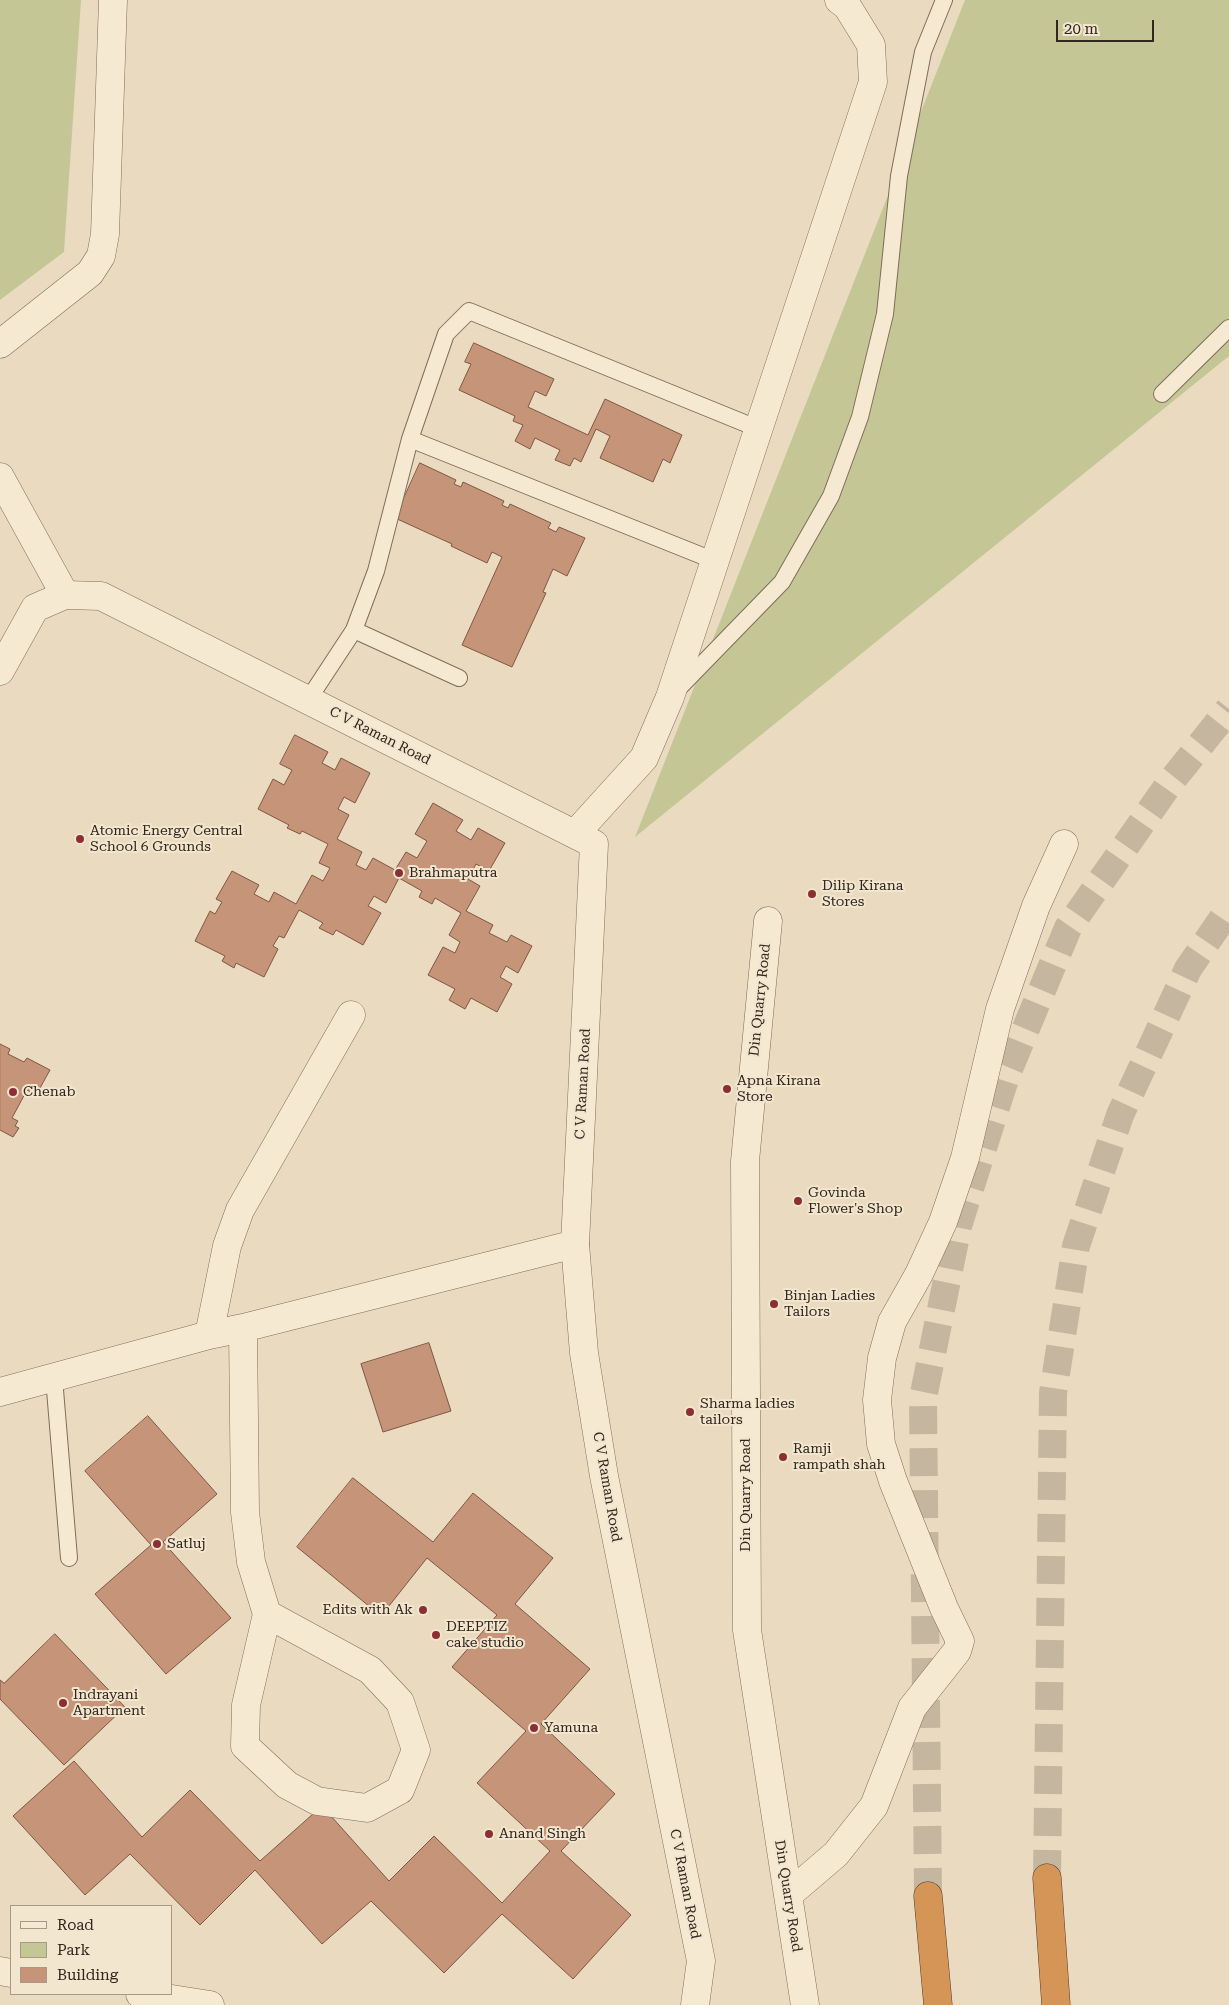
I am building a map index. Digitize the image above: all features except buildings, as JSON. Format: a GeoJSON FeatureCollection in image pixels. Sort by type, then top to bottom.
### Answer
{"type":"FeatureCollection","features":[{"type":"Feature","properties":{"kind":"highway"},"geometry":{"type":"LineString","coordinates":[[1047,1878],[1056,2005]]}},
{"type":"Feature","properties":{"kind":"highway"},"geometry":{"type":"LineString","coordinates":[[928,1896],[938,2005]]}},
{"type":"Feature","properties":{"kind":"street"},"geometry":{"type":"LineString","coordinates":[[0,344],[90,273],[101,256],[105,234],[113,0]]}},
{"type":"Feature","properties":{"kind":"street"},"geometry":{"type":"LineString","coordinates":[[575,834],[644,758],[670,697],[873,82],[871,45],[847,6],[840,0]]}},
{"type":"Feature","properties":{"kind":"street"},"geometry":{"type":"LineString","coordinates":[[0,477],[65,595]]}},
{"type":"Feature","properties":{"kind":"street","name":"C V Raman Road"},"geometry":{"type":"LineString","coordinates":[[0,670],[35,608],[65,595],[101,596],[594,844],[574,1244],[584,1353],[604,1476],[701,1961],[695,2005]]}},
{"type":"Feature","properties":{"kind":"street"},"geometry":{"type":"LineString","coordinates":[[788,1895],[836,1854],[874,1806],[912,1708],[957,1651],[960,1641],[944,1608],[880,1444],[877,1400],[882,1358],[892,1322],[919,1274],[943,1222],[965,1158],[1000,1009],[1036,906],[1064,844]]}},
{"type":"Feature","properties":{"kind":"street","name":"Din Quarry Road"},"geometry":{"type":"LineString","coordinates":[[768,921],[745,1161],[747,1630],[805,2005]]}},
{"type":"Feature","properties":{"kind":"street"},"geometry":{"type":"LineString","coordinates":[[209,1335],[227,1246],[240,1210],[350,1015]]}},
{"type":"Feature","properties":{"kind":"street"},"geometry":{"type":"LineString","coordinates":[[0,1392],[209,1335],[574,1244]]}},
{"type":"Feature","properties":{"kind":"street"},"geometry":{"type":"LineString","coordinates":[[243,1328],[245,1512],[251,1562],[267,1614],[246,1705],[245,1746],[287,1785],[317,1801],[367,1808],[400,1790],[416,1750],[400,1702],[370,1670],[267,1614]]}},
{"type":"Feature","properties":{"kind":"street"},"geometry":{"type":"LineString","coordinates":[[146,1995],[210,2005]]}},
{"type":"Feature","properties":{"kind":"lane"},"geometry":{"type":"LineString","coordinates":[[670,697],[782,582],[831,496],[860,417],[885,314],[899,176],[923,52],[944,0]]}},
{"type":"Feature","properties":{"kind":"lane"},"geometry":{"type":"LineString","coordinates":[[308,700],[354,630],[376,571],[410,439],[446,334],[469,311],[759,429]]}},
{"type":"Feature","properties":{"kind":"lane"},"geometry":{"type":"LineString","coordinates":[[1162,394],[1229,328]]}},
{"type":"Feature","properties":{"kind":"lane"},"geometry":{"type":"LineString","coordinates":[[410,439],[715,561]]}},
{"type":"Feature","properties":{"kind":"lane"},"geometry":{"type":"LineString","coordinates":[[354,630],[460,678]]}},
{"type":"Feature","properties":{"kind":"lane"},"geometry":{"type":"LineString","coordinates":[[54,1378],[69,1558]]}},
{"type":"Feature","properties":{"kind":"green space"},"geometry":{"type":"Polygon","coordinates":[[[0,0],[81,0],[64,252],[0,300],[0,0]]]}},
{"type":"Feature","properties":{"kind":"green space"},"geometry":{"type":"Polygon","coordinates":[[[965,0],[1229,0],[1229,356],[635,837],[965,0]]]}},
{"type":"Feature","properties":{"kind":"tunnel"},"geometry":{"type":"LineString","coordinates":[[928,1896],[923,1398],[958,1226],[1006,1076],[1068,928],[1169,784],[1229,709]]}},
{"type":"Feature","properties":{"kind":"tunnel"},"geometry":{"type":"LineString","coordinates":[[1047,1878],[1053,1393],[1076,1246],[1120,1115],[1188,969],[1229,909]]}},
{"type":"Feature","properties":{"kind":"place","name":"Atomic Energy Central School 6 Grounds"},"geometry":{"type":"Point","coordinates":[80,839]}},
{"type":"Feature","properties":{"kind":"place","name":"Brahmaputra"},"geometry":{"type":"Point","coordinates":[399,873]}},
{"type":"Feature","properties":{"kind":"place","name":"Dilip Kirana Stores"},"geometry":{"type":"Point","coordinates":[812,894]}},
{"type":"Feature","properties":{"kind":"place","name":"Apna Kirana Store"},"geometry":{"type":"Point","coordinates":[727,1089]}},
{"type":"Feature","properties":{"kind":"place","name":"Chenab"},"geometry":{"type":"Point","coordinates":[13,1092]}},
{"type":"Feature","properties":{"kind":"place","name":"Govinda Flower's Shop"},"geometry":{"type":"Point","coordinates":[798,1201]}},
{"type":"Feature","properties":{"kind":"place","name":"Binjan Ladies Tailors"},"geometry":{"type":"Point","coordinates":[774,1304]}},
{"type":"Feature","properties":{"kind":"place","name":"Sharma ladies tailors"},"geometry":{"type":"Point","coordinates":[690,1412]}},
{"type":"Feature","properties":{"kind":"place","name":"Ramji rampath shah"},"geometry":{"type":"Point","coordinates":[783,1457]}},
{"type":"Feature","properties":{"kind":"place","name":"Satluj"},"geometry":{"type":"Point","coordinates":[157,1544]}},
{"type":"Feature","properties":{"kind":"place","name":"Edits with Ak"},"geometry":{"type":"Point","coordinates":[423,1610]}},
{"type":"Feature","properties":{"kind":"place","name":"DEEPTIZ cake studio"},"geometry":{"type":"Point","coordinates":[436,1635]}},
{"type":"Feature","properties":{"kind":"place","name":"Indrayani Apartment"},"geometry":{"type":"Point","coordinates":[63,1703]}},
{"type":"Feature","properties":{"kind":"place","name":"Yamuna"},"geometry":{"type":"Point","coordinates":[534,1728]}},
{"type":"Feature","properties":{"kind":"place","name":"Anand Singh"},"geometry":{"type":"Point","coordinates":[489,1834]}}]}
